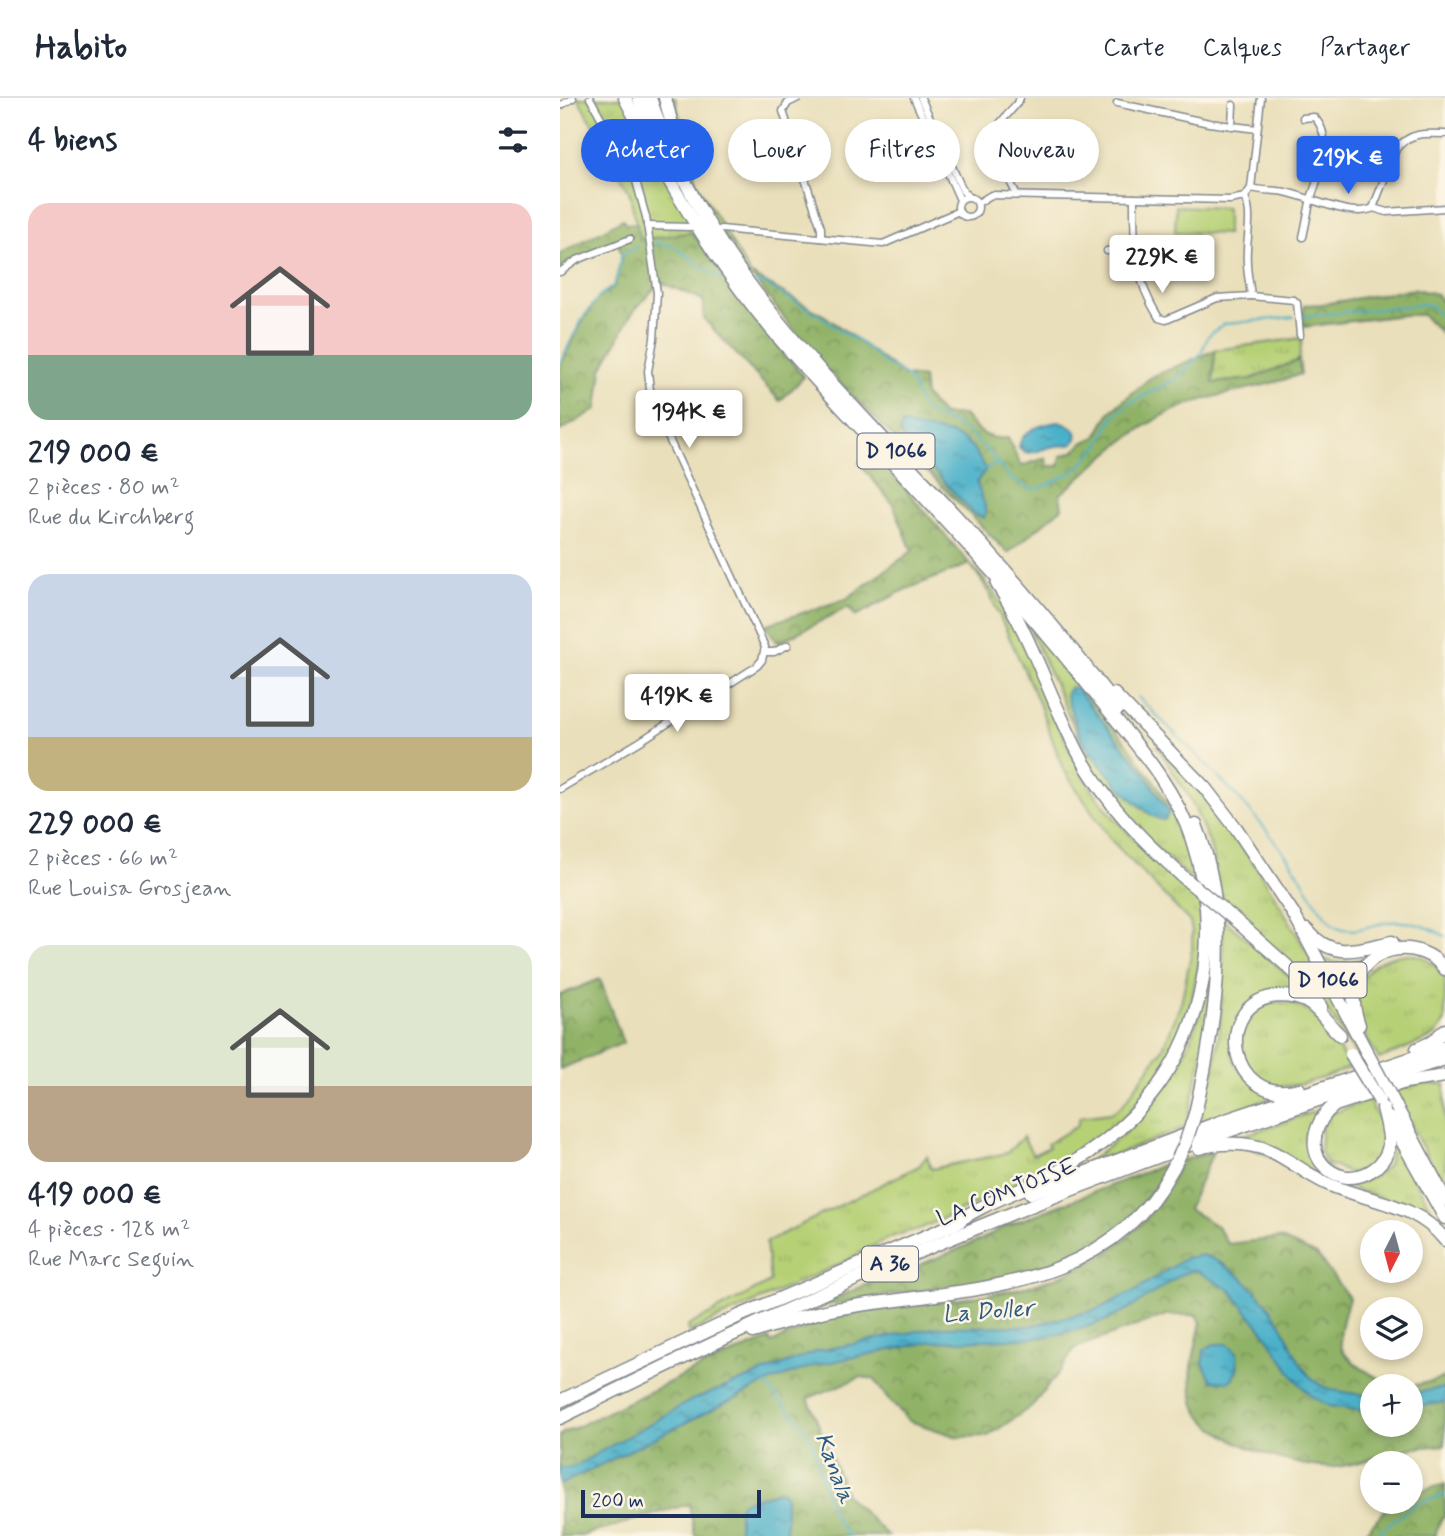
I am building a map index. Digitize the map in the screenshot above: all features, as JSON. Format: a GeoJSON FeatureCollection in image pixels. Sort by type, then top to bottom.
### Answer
{"type":"FeatureCollection","features":[{"type":"Feature","properties":{"kind":"highway"},"geometry":{"type":"LineString","coordinates":[[625,98],[647,142],[686,197]]}},
{"type":"Feature","properties":{"kind":"highway","name":"D 1066"},"geometry":{"type":"LineString","coordinates":[[639,98],[654,139],[727,270],[773,331],[979,557],[1024,629],[1073,742],[1101,790],[1144,842],[1294,972],[1340,1035],[1445,1199]]}},
{"type":"Feature","properties":{"kind":"highway","name":"D 1066"},"geometry":{"type":"LineString","coordinates":[[650,98],[686,197],[770,314],[988,550],[1090,671],[1205,788],[1258,858],[1293,914],[1364,1048],[1384,1102],[1445,1218]]}},
{"type":"Feature","properties":{"kind":"highway"},"geometry":{"type":"LineString","coordinates":[[665,98],[675,144],[688,180],[686,197]]}},
{"type":"Feature","properties":{"kind":"highway"},"geometry":{"type":"LineString","coordinates":[[953,1225],[971,1212],[1073,1164],[1114,1135],[1136,1113],[1157,1088],[1189,1032],[1199,1001],[1208,941],[1202,875],[1192,838],[1177,803],[1158,773],[1096,695],[1016,596],[979,557]]}},
{"type":"Feature","properties":{"kind":"highway"},"geometry":{"type":"LineString","coordinates":[[703,1348],[718,1347],[752,1332],[831,1309],[1009,1283],[1042,1275],[1073,1263],[1117,1236],[1152,1200],[1173,1168],[1195,1114],[1208,1059],[1218,935],[1215,891],[1207,854],[1184,801],[1165,768],[1090,671]]}},
{"type":"Feature","properties":{"kind":"highway"},"geometry":{"type":"LineString","coordinates":[[1293,914],[1316,941],[1330,949],[1349,951],[1411,941],[1445,956]]}},
{"type":"Feature","properties":{"kind":"highway"},"geometry":{"type":"LineString","coordinates":[[1364,1048],[1353,997],[1359,975],[1369,961],[1398,948],[1412,948],[1427,954],[1445,969]]}},
{"type":"Feature","properties":{"kind":"highway"},"geometry":{"type":"LineString","coordinates":[[1319,1088],[1309,1086],[1278,1091],[1253,1081],[1242,1068],[1236,1051],[1239,1023],[1250,1009],[1263,1000],[1290,996],[1310,1004],[1340,1035]]}},
{"type":"Feature","properties":{"kind":"highway"},"geometry":{"type":"LineString","coordinates":[[1399,1062],[1408,1053],[1432,1042],[1445,1030]]}},
{"type":"Feature","properties":{"kind":"highway","name":"LA COMTOISE"},"geometry":{"type":"LineString","coordinates":[[560,1401],[739,1316],[953,1225],[1163,1143],[1445,1047]]}},
{"type":"Feature","properties":{"kind":"highway","name":"LA COMTOISE"},"geometry":{"type":"LineString","coordinates":[[560,1418],[853,1279],[977,1227],[1167,1153],[1445,1059]]}},
{"type":"Feature","properties":{"kind":"highway"},"geometry":{"type":"LineString","coordinates":[[1384,1102],[1389,1144],[1383,1161],[1367,1174],[1358,1177],[1343,1176],[1330,1171],[1315,1150],[1314,1136],[1325,1113],[1335,1105],[1405,1082],[1445,1076]]}},
{"type":"Feature","properties":{"kind":"highway"},"geometry":{"type":"LineString","coordinates":[[1167,1153],[1230,1144],[1268,1150],[1331,1185],[1412,1212],[1425,1219],[1445,1240]]}},
{"type":"Feature","properties":{"kind":"street"},"geometry":{"type":"LineString","coordinates":[[560,106],[573,98]]}},
{"type":"Feature","properties":{"kind":"street"},"geometry":{"type":"LineString","coordinates":[[560,789],[757,666],[765,652],[764,640],[661,425],[652,400],[648,371],[654,339],[657,293],[647,226],[636,181],[590,98]]}},
{"type":"Feature","properties":{"kind":"street"},"geometry":{"type":"LineString","coordinates":[[798,98],[788,103],[783,111],[821,228],[821,238]]}},
{"type":"Feature","properties":{"kind":"street"},"geometry":{"type":"LineString","coordinates":[[1017,195],[995,148],[994,138],[995,131],[1020,98]]}},
{"type":"Feature","properties":{"kind":"street"},"geometry":{"type":"LineString","coordinates":[[978,203],[990,195],[1230,200],[1245,197],[1251,188],[1261,98]]}},
{"type":"Feature","properties":{"kind":"street"},"geometry":{"type":"LineString","coordinates":[[919,99],[960,200],[959,211]]}},
{"type":"Feature","properties":{"kind":"street"},"geometry":{"type":"LineString","coordinates":[[919,99],[968,197]]}},
{"type":"Feature","properties":{"kind":"street"},"geometry":{"type":"LineString","coordinates":[[1117,103],[1232,127],[1257,128]]}},
{"type":"Feature","properties":{"kind":"street"},"geometry":{"type":"LineString","coordinates":[[1232,127],[1233,105]]}},
{"type":"Feature","properties":{"kind":"street"},"geometry":{"type":"LineString","coordinates":[[1303,118],[1314,117],[1320,123],[1324,140],[1324,158],[1303,237]]}},
{"type":"Feature","properties":{"kind":"street"},"geometry":{"type":"LineString","coordinates":[[1251,188],[1283,191],[1341,209],[1368,211],[1373,208],[1396,149],[1402,141],[1420,133],[1445,134]]}},
{"type":"Feature","properties":{"kind":"street"},"geometry":{"type":"LineString","coordinates":[[1245,197],[1249,209],[1246,260],[1251,296]]}},
{"type":"Feature","properties":{"kind":"street"},"geometry":{"type":"LineString","coordinates":[[959,211],[964,216],[972,216],[977,212],[978,203],[974,198],[960,200]]}},
{"type":"Feature","properties":{"kind":"street"},"geometry":{"type":"LineString","coordinates":[[1134,198],[1135,260],[1144,289],[1162,320],[1217,298],[1251,296],[1294,300],[1297,303],[1300,335]]}},
{"type":"Feature","properties":{"kind":"street"},"geometry":{"type":"LineString","coordinates":[[1373,208],[1387,212],[1445,208]]}},
{"type":"Feature","properties":{"kind":"street"},"geometry":{"type":"LineString","coordinates":[[721,229],[883,244],[959,211]]}},
{"type":"Feature","properties":{"kind":"street"},"geometry":{"type":"LineString","coordinates":[[647,226],[691,227]]}},
{"type":"Feature","properties":{"kind":"street"},"geometry":{"type":"LineString","coordinates":[[560,272],[577,260],[630,239]]}},
{"type":"Feature","properties":{"kind":"street"},"geometry":{"type":"LineString","coordinates":[[1107,251],[1133,246]]}},
{"type":"Feature","properties":{"kind":"street"},"geometry":{"type":"LineString","coordinates":[[1135,260],[1168,253]]}},
{"type":"Feature","properties":{"kind":"street"},"geometry":{"type":"LineString","coordinates":[[765,652],[774,652],[788,645]]}},
{"type":"Feature","properties":{"kind":"green space"},"geometry":{"type":"Polygon","coordinates":[[[578,98],[675,98],[680,119],[590,119],[578,98]]]}},
{"type":"Feature","properties":{"kind":"green space"},"geometry":{"type":"Polygon","coordinates":[[[624,182],[696,182],[750,274],[732,288],[692,232],[640,240],[629,191],[624,182]]]}},
{"type":"Feature","properties":{"kind":"green space"},"geometry":{"type":"Polygon","coordinates":[[[1176,206],[1227,208],[1227,234],[1175,232],[1176,206]]]}},
{"type":"Feature","properties":{"kind":"green space"},"geometry":{"type":"Polygon","coordinates":[[[623,219],[626,224],[637,224],[640,240],[692,232],[732,288],[804,377],[780,401],[704,319],[703,300],[660,282],[632,313],[602,369],[597,409],[560,431],[560,365],[583,320],[599,297],[614,287],[622,255],[617,241],[560,269],[560,254],[623,219]]]}},
{"type":"Feature","properties":{"kind":"green space"},"geometry":{"type":"Polygon","coordinates":[[[750,274],[825,316],[905,376],[923,378],[925,396],[943,415],[964,415],[983,434],[993,438],[1008,438],[1021,466],[1046,458],[1047,466],[1059,466],[1061,456],[1075,451],[1082,443],[1096,437],[1110,412],[1151,377],[1215,350],[1213,383],[1251,379],[1299,360],[1301,374],[1196,402],[1148,424],[1109,452],[1060,495],[1062,508],[1008,553],[818,361],[750,274]]]}},
{"type":"Feature","properties":{"kind":"green space"},"geometry":{"type":"Polygon","coordinates":[[[1414,289],[1436,294],[1445,305],[1445,337],[1423,315],[1302,327],[1304,305],[1414,289]]]}},
{"type":"Feature","properties":{"kind":"green space"},"geometry":{"type":"Polygon","coordinates":[[[1302,338],[1299,360],[1251,379],[1213,383],[1215,350],[1302,338]]]}},
{"type":"Feature","properties":{"kind":"green space"},"geometry":{"type":"Polygon","coordinates":[[[870,448],[970,564],[904,590],[856,616],[848,607],[778,643],[765,625],[846,599],[912,551],[893,504],[859,463],[870,448]]]}},
{"type":"Feature","properties":{"kind":"green space"},"geometry":{"type":"Polygon","coordinates":[[[970,564],[1005,609],[1078,766],[1103,805],[1133,838],[1201,899],[1201,939],[1196,978],[1187,1015],[1172,1050],[1153,1082],[1130,1111],[1101,1138],[1068,1161],[917,1230],[872,1246],[848,1260],[689,1332],[688,1326],[770,1282],[766,1242],[919,1166],[927,1156],[931,1169],[1007,1153],[1023,1137],[1033,1155],[1049,1147],[1047,1144],[1077,1126],[1080,1117],[1111,1113],[1122,1106],[1163,1048],[1181,1003],[1192,950],[1190,922],[1112,841],[1063,769],[1039,703],[988,590],[970,564]]]}},
{"type":"Feature","properties":{"kind":"green space"},"geometry":{"type":"Polygon","coordinates":[[[1028,625],[1128,745],[1158,787],[1184,833],[1199,885],[1148,841],[1094,771],[1028,625]]]}},
{"type":"Feature","properties":{"kind":"green space"},"geometry":{"type":"Polygon","coordinates":[[[1156,745],[1207,800],[1262,876],[1297,934],[1362,1054],[1357,1056],[1314,990],[1223,905],[1210,844],[1190,798],[1156,745]]]}},
{"type":"Feature","properties":{"kind":"green space"},"geometry":{"type":"Polygon","coordinates":[[[1223,919],[1289,976],[1308,1000],[1280,992],[1233,1029],[1233,1056],[1236,1065],[1248,1078],[1280,1095],[1197,1123],[1209,1081],[1212,1081],[1218,1041],[1223,919]]]}},
{"type":"Feature","properties":{"kind":"green space"},"geometry":{"type":"Polygon","coordinates":[[[1212,952],[1206,1038],[1186,1127],[1077,1170],[1117,1140],[1134,1123],[1165,1087],[1178,1067],[1197,1021],[1212,952]]]}},
{"type":"Feature","properties":{"kind":"green space"},"geometry":{"type":"Polygon","coordinates":[[[1409,954],[1423,957],[1436,966],[1445,978],[1445,1021],[1435,1036],[1379,1059],[1358,1016],[1358,989],[1363,978],[1381,961],[1409,954]]]}},
{"type":"Feature","properties":{"kind":"green space"},"geometry":{"type":"Polygon","coordinates":[[[1322,959],[1338,963],[1363,959],[1351,985],[1350,1013],[1322,959]]]}},
{"type":"Feature","properties":{"kind":"green space"},"geometry":{"type":"Polygon","coordinates":[[[600,979],[623,1043],[560,1069],[560,995],[600,979]]]}},
{"type":"Feature","properties":{"kind":"green space"},"geometry":{"type":"Polygon","coordinates":[[[1275,1002],[1289,1003],[1312,1015],[1329,1034],[1350,1068],[1307,1083],[1289,1086],[1264,1082],[1252,1074],[1245,1062],[1243,1034],[1248,1021],[1259,1010],[1275,1002]]]}},
{"type":"Feature","properties":{"kind":"green space"},"geometry":{"type":"Polygon","coordinates":[[[1419,1084],[1445,1084],[1445,1189],[1393,1092],[1419,1084]]]}},
{"type":"Feature","properties":{"kind":"green space"},"geometry":{"type":"Polygon","coordinates":[[[1368,1100],[1383,1131],[1382,1145],[1376,1165],[1352,1174],[1328,1164],[1320,1152],[1322,1124],[1331,1114],[1368,1100]]]}},
{"type":"Feature","properties":{"kind":"green space"},"geometry":{"type":"Polygon","coordinates":[[[1325,1108],[1312,1127],[1310,1150],[1342,1181],[1359,1183],[1376,1176],[1388,1165],[1393,1140],[1439,1224],[1410,1208],[1230,1140],[1325,1108]]]}},
{"type":"Feature","properties":{"kind":"green space"},"geometry":{"type":"Polygon","coordinates":[[[1213,1152],[1188,1209],[1217,1226],[1228,1244],[1279,1238],[1317,1255],[1349,1298],[1342,1322],[1341,1346],[1350,1359],[1372,1374],[1360,1374],[1360,1437],[1423,1437],[1423,1383],[1445,1377],[1445,1445],[1401,1451],[1360,1451],[1360,1462],[1319,1467],[1277,1458],[1233,1440],[1201,1416],[1194,1402],[1192,1372],[1201,1323],[1196,1315],[1166,1315],[1075,1348],[1032,1406],[988,1436],[958,1437],[909,1421],[887,1398],[874,1379],[861,1377],[808,1398],[847,1496],[888,1536],[786,1536],[786,1496],[739,1507],[739,1536],[695,1536],[689,1504],[581,1536],[560,1536],[560,1435],[701,1367],[769,1339],[771,1343],[823,1321],[879,1309],[998,1293],[1073,1271],[1107,1252],[1138,1227],[1168,1187],[1182,1160],[1213,1152]]]}},
{"type":"Feature","properties":{"kind":"green space"},"geometry":{"type":"Polygon","coordinates":[[[1171,1162],[1150,1194],[1124,1224],[1106,1239],[1063,1261],[993,1280],[816,1307],[913,1264],[915,1267],[980,1240],[1006,1226],[1171,1162]]]}},
{"type":"Feature","properties":{"kind":"green space"},"geometry":{"type":"Polygon","coordinates":[[[1445,1484],[1445,1516],[1441,1519],[1435,1536],[1362,1536],[1381,1514],[1423,1514],[1423,1490],[1445,1484]]]}},
{"type":"Feature","properties":{"kind":"water"},"geometry":{"type":"Polygon","coordinates":[[[1058,422],[1074,429],[1077,435],[1073,444],[1030,453],[1019,447],[1028,432],[1058,422]]]}},
{"type":"Feature","properties":{"kind":"water"},"geometry":{"type":"Polygon","coordinates":[[[902,424],[951,434],[972,447],[986,469],[977,482],[985,505],[984,518],[974,514],[903,438],[900,432],[902,424]]]}},
{"type":"Feature","properties":{"kind":"water"},"geometry":{"type":"Polygon","coordinates":[[[1071,687],[1077,689],[1143,770],[1169,812],[1165,820],[1156,818],[1133,801],[1090,751],[1066,696],[1071,687]]]}},
{"type":"Feature","properties":{"kind":"water","name":"La Doller"},"geometry":{"type":"Polygon","coordinates":[[[1203,1255],[1236,1273],[1256,1291],[1279,1321],[1308,1375],[1324,1387],[1360,1394],[1360,1410],[1329,1406],[1311,1396],[1295,1379],[1265,1333],[1230,1290],[1195,1270],[1182,1274],[1134,1306],[1107,1320],[1077,1330],[1037,1338],[930,1342],[816,1365],[766,1383],[560,1485],[560,1469],[575,1466],[692,1400],[818,1351],[938,1327],[1030,1326],[1080,1314],[1098,1309],[1136,1290],[1186,1258],[1203,1255]]]}},
{"type":"Feature","properties":{"kind":"water"},"geometry":{"type":"Polygon","coordinates":[[[1214,1344],[1227,1344],[1237,1352],[1236,1372],[1228,1382],[1212,1381],[1203,1363],[1204,1350],[1214,1344]]]}},
{"type":"Feature","properties":{"kind":"water"},"geometry":{"type":"Polygon","coordinates":[[[1445,1388],[1445,1402],[1423,1406],[1423,1391],[1445,1388]]]}},
{"type":"Feature","properties":{"kind":"water"},"geometry":{"type":"Polygon","coordinates":[[[780,1491],[786,1496],[786,1536],[739,1536],[739,1507],[742,1502],[780,1491]]]}},
{"type":"Feature","properties":{"kind":"waterway"},"geometry":{"type":"LineString","coordinates":[[655,243],[674,247],[706,270],[724,278]]}},
{"type":"Feature","properties":{"kind":"waterway"},"geometry":{"type":"LineString","coordinates":[[560,362],[582,319],[599,296],[613,286],[621,255],[637,247]]}},
{"type":"Feature","properties":{"kind":"waterway"},"geometry":{"type":"LineString","coordinates":[[756,283],[763,283],[822,317],[906,376],[912,382],[920,404],[929,414],[955,424],[971,435],[1010,478],[1030,489],[1041,488],[1076,470],[1099,445],[1114,415],[1130,403],[1178,378],[1201,353],[1209,335],[1224,324],[1294,317]]}},
{"type":"Feature","properties":{"kind":"waterway"},"geometry":{"type":"LineString","coordinates":[[1300,317],[1426,304],[1433,307],[1445,325]]}},
{"type":"Feature","properties":{"kind":"waterway"},"geometry":{"type":"LineString","coordinates":[[986,469],[997,464]]}},
{"type":"Feature","properties":{"kind":"waterway"},"geometry":{"type":"LineString","coordinates":[[1138,697],[1222,780],[1261,824],[1297,871],[1331,923],[1350,930],[1389,922],[1404,922],[1445,936]]}},
{"type":"Feature","properties":{"kind":"waterway","name":"Kanala"},"geometry":{"type":"LineString","coordinates":[[766,1384],[796,1417],[811,1440],[829,1503],[840,1526],[849,1536]]}},
{"type":"Feature","properties":{"kind":"waterway","name":"Kanala"},"geometry":{"type":"LineString","coordinates":[[1373,1536],[1417,1503],[1445,1495]]}}]}
